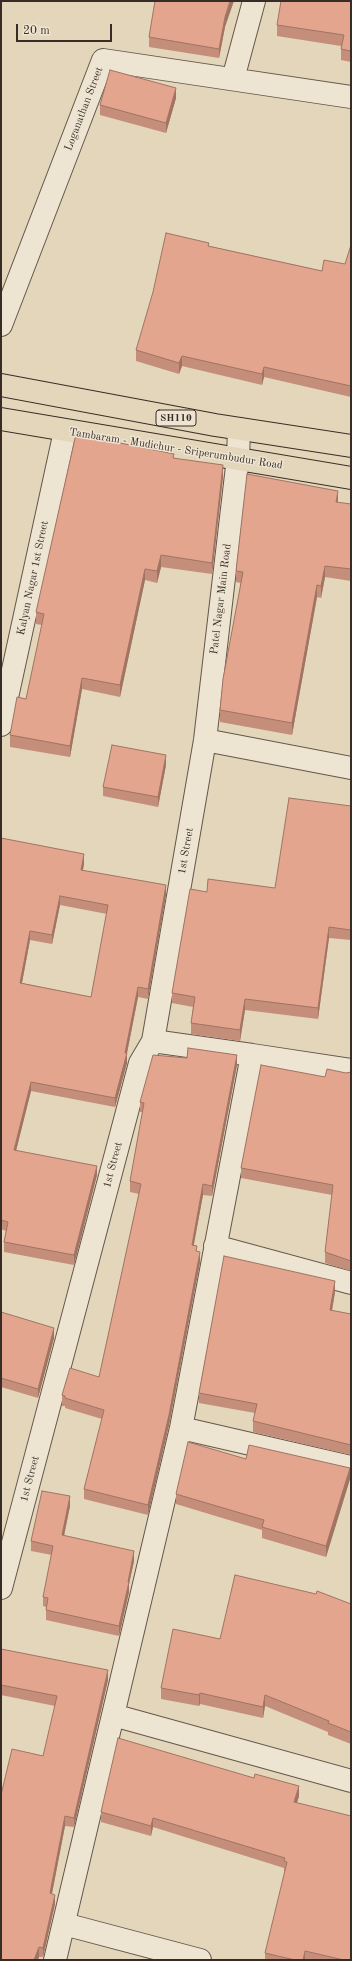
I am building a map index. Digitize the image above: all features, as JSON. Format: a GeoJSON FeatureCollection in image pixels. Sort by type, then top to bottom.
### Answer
{"type":"FeatureCollection","features":[{"type":"Feature","properties":{"kind":"main road","name":"SH110"},"geometry":{"type":"LineString","coordinates":[[1,385],[239,428],[351,446]]}},
{"type":"Feature","properties":{"kind":"main road","name":"Tambaram - Mudichur - Sriperumbudur Road"},"geometry":{"type":"LineString","coordinates":[[1,420],[238,458],[351,478]]}},
{"type":"Feature","properties":{"kind":"street"},"geometry":{"type":"LineString","coordinates":[[234,80],[254,1]]}},
{"type":"Feature","properties":{"kind":"street","name":"Loganathan Street"},"geometry":{"type":"LineString","coordinates":[[1,325],[103,60],[351,97]]}},
{"type":"Feature","properties":{"kind":"street","name":"Patel Nagar Main Road"},"geometry":{"type":"LineString","coordinates":[[205,740],[238,458],[239,428]]}},
{"type":"Feature","properties":{"kind":"street","name":"Kalyan Nagar 1st Street"},"geometry":{"type":"LineString","coordinates":[[1,725],[65,431]]}},
{"type":"Feature","properties":{"kind":"street"},"geometry":{"type":"LineString","coordinates":[[205,740],[351,768]]}},
{"type":"Feature","properties":{"kind":"street","name":"1st Street"},"geometry":{"type":"LineString","coordinates":[[1,1588],[140,1063],[153,1041],[205,740]]}},
{"type":"Feature","properties":{"kind":"street"},"geometry":{"type":"LineString","coordinates":[[153,1041],[351,1070]]}},
{"type":"Feature","properties":{"kind":"street"},"geometry":{"type":"LineString","coordinates":[[55,1960],[181,1428],[252,1055]]}},
{"type":"Feature","properties":{"kind":"street"},"geometry":{"type":"LineString","coordinates":[[215,1246],[351,1283]]}},
{"type":"Feature","properties":{"kind":"street"},"geometry":{"type":"LineString","coordinates":[[181,1428],[351,1467]]}},
{"type":"Feature","properties":{"kind":"street"},"geometry":{"type":"LineString","coordinates":[[113,1715],[351,1781]]}},
{"type":"Feature","properties":{"kind":"street"},"geometry":{"type":"LineString","coordinates":[[64,1924],[200,1960]]}},
{"type":"Feature","properties":{"kind":"building"},"geometry":{"type":"Polygon","coordinates":[[[155,1],[230,1],[225,17],[219,49],[149,37],[155,1]]]}},
{"type":"Feature","properties":{"kind":"building"},"geometry":{"type":"Polygon","coordinates":[[[281,1],[351,1],[351,51],[341,49],[344,35],[277,25],[281,1]]]}},
{"type":"Feature","properties":{"kind":"building"},"geometry":{"type":"Polygon","coordinates":[[[110,70],[176,88],[166,123],[100,105],[110,70]]]}},
{"type":"Feature","properties":{"kind":"building"},"geometry":{"type":"Polygon","coordinates":[[[166,233],[209,243],[208,246],[322,271],[324,260],[345,264],[351,245],[351,386],[264,367],[262,374],[182,356],[179,363],[136,350],[153,292],[166,233]]]}},
{"type":"Feature","properties":{"kind":"building"},"geometry":{"type":"Polygon","coordinates":[[[76,434],[174,454],[173,458],[223,465],[212,563],[161,555],[157,571],[145,569],[120,685],[82,678],[70,746],[10,735],[17,697],[26,699],[44,614],[36,612],[76,434]]]}},
{"type":"Feature","properties":{"kind":"building"},"geometry":{"type":"Polygon","coordinates":[[[247,474],[338,491],[336,502],[351,504],[351,569],[325,566],[321,586],[317,585],[292,723],[220,710],[223,679],[243,572],[236,571],[247,474]]]}},
{"type":"Feature","properties":{"kind":"building"},"geometry":{"type":"Polygon","coordinates":[[[112,745],[166,755],[158,797],[103,787],[112,745]]]}},
{"type":"Feature","properties":{"kind":"building"},"geometry":{"type":"Polygon","coordinates":[[[289,798],[351,806],[351,930],[329,927],[318,1008],[245,999],[240,1030],[191,1023],[195,997],[172,993],[190,889],[207,892],[208,879],[275,888],[289,798]]]}},
{"type":"Feature","properties":{"kind":"building"},"geometry":{"type":"Polygon","coordinates":[[[1,838],[84,854],[81,870],[166,885],[148,989],[138,987],[125,1053],[127,1053],[115,1098],[31,1082],[14,1150],[97,1166],[74,1255],[4,1242],[8,1222],[1,1220],[1,838]],[[60,896],[52,935],[30,931],[20,983],[91,997],[108,905],[60,896]]]}},
{"type":"Feature","properties":{"kind":"building"},"geometry":{"type":"Polygon","coordinates":[[[188,1048],[237,1055],[212,1186],[203,1184],[192,1245],[197,1246],[196,1251],[200,1252],[169,1415],[148,1505],[84,1489],[104,1410],[65,1398],[65,1396],[62,1395],[70,1368],[99,1377],[141,1184],[130,1181],[144,1103],[140,1102],[153,1055],[187,1058],[188,1048]]]}},
{"type":"Feature","properties":{"kind":"building"},"geometry":{"type":"Polygon","coordinates":[[[261,1065],[325,1077],[327,1069],[346,1073],[351,1072],[351,1261],[325,1252],[333,1185],[241,1168],[261,1065]]]}},
{"type":"Feature","properties":{"kind":"building"},"geometry":{"type":"Polygon","coordinates":[[[224,1256],[335,1281],[330,1310],[351,1314],[351,1445],[253,1421],[257,1404],[199,1393],[224,1256]]]}},
{"type":"Feature","properties":{"kind":"building"},"geometry":{"type":"Polygon","coordinates":[[[1,1312],[54,1328],[38,1389],[1,1378],[1,1312]]]}},
{"type":"Feature","properties":{"kind":"building"},"geometry":{"type":"Polygon","coordinates":[[[188,1442],[246,1459],[249,1445],[350,1468],[326,1546],[262,1527],[264,1520],[176,1494],[188,1442]]]}},
{"type":"Feature","properties":{"kind":"building"},"geometry":{"type":"Polygon","coordinates":[[[42,1491],[70,1496],[62,1535],[134,1551],[119,1626],[46,1610],[48,1598],[43,1597],[53,1546],[31,1541],[42,1491]]]}},
{"type":"Feature","properties":{"kind":"building"},"geometry":{"type":"Polygon","coordinates":[[[235,1575],[316,1594],[317,1591],[351,1604],[351,1732],[328,1723],[329,1721],[265,1695],[263,1707],[200,1693],[199,1695],[161,1688],[173,1629],[220,1639],[235,1575]]]}},
{"type":"Feature","properties":{"kind":"building"},"geometry":{"type":"Polygon","coordinates":[[[1,1649],[108,1670],[74,1818],[65,1816],[50,1893],[55,1895],[43,1948],[39,1947],[34,1960],[1,1960],[1,1795],[12,1749],[43,1756],[57,1696],[1,1685],[1,1649]]]}},
{"type":"Feature","properties":{"kind":"building"},"geometry":{"type":"Polygon","coordinates":[[[118,1738],[254,1778],[255,1774],[299,1786],[294,1802],[351,1816],[351,1960],[344,1960],[305,1951],[303,1960],[295,1960],[265,1953],[287,1862],[284,1861],[285,1858],[153,1818],[151,1826],[101,1812],[118,1738]]]}}]}
